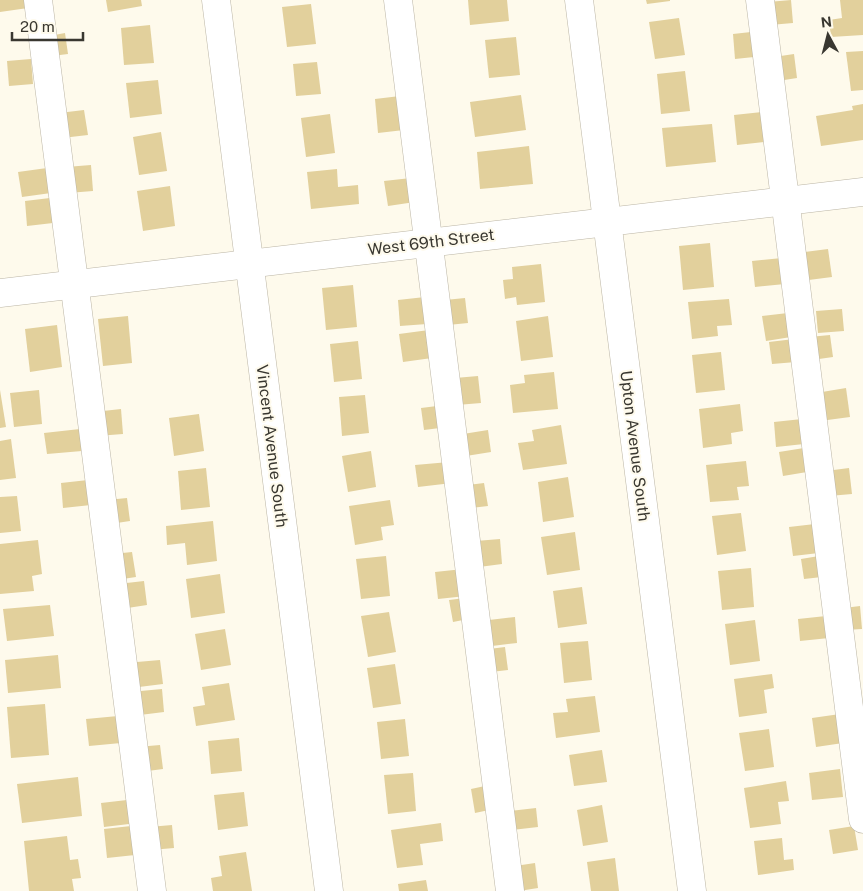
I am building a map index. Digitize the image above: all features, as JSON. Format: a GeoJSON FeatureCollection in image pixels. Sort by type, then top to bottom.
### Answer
{"type":"FeatureCollection","features":[{"type":"Feature","properties":{"kind":"street"},"geometry":{"type":"LineString","coordinates":[[38,0],[152,891]]}},
{"type":"Feature","properties":{"kind":"street","name":"Vincent Avenue South"},"geometry":{"type":"LineString","coordinates":[[216,0],[329,891]]}},
{"type":"Feature","properties":{"kind":"street"},"geometry":{"type":"LineString","coordinates":[[398,0],[510,891]]}},
{"type":"Feature","properties":{"kind":"street","name":"Upton Avenue South"},"geometry":{"type":"LineString","coordinates":[[579,0],[692,891]]}},
{"type":"Feature","properties":{"kind":"street"},"geometry":{"type":"LineString","coordinates":[[760,0],[863,820]]}},
{"type":"Feature","properties":{"kind":"street","name":"West 69th Street"},"geometry":{"type":"LineString","coordinates":[[0,294],[863,192]]}},
{"type":"Feature","properties":{"kind":"building"},"geometry":{"type":"Polygon","coordinates":[[[0,0],[27,0],[28,8],[0,12],[0,0]]]}},
{"type":"Feature","properties":{"kind":"building"},"geometry":{"type":"Polygon","coordinates":[[[106,0],[141,0],[142,6],[108,12],[106,0]]]}},
{"type":"Feature","properties":{"kind":"building"},"geometry":{"type":"Polygon","coordinates":[[[468,0],[507,0],[509,21],[470,25],[468,0]]]}},
{"type":"Feature","properties":{"kind":"building"},"geometry":{"type":"Polygon","coordinates":[[[646,0],[670,0],[670,1],[647,4],[646,0]]]}},
{"type":"Feature","properties":{"kind":"building"},"geometry":{"type":"Polygon","coordinates":[[[791,0],[793,23],[770,25],[768,2],[791,0]]]}},
{"type":"Feature","properties":{"kind":"building"},"geometry":{"type":"Polygon","coordinates":[[[840,0],[863,0],[863,35],[831,37],[829,20],[842,18],[840,0]]]}},
{"type":"Feature","properties":{"kind":"building"},"geometry":{"type":"Polygon","coordinates":[[[311,4],[316,44],[287,47],[282,7],[311,4]]]}},
{"type":"Feature","properties":{"kind":"building"},"geometry":{"type":"Polygon","coordinates":[[[679,18],[685,55],[655,59],[649,22],[679,18]]]}},
{"type":"Feature","properties":{"kind":"building"},"geometry":{"type":"Polygon","coordinates":[[[150,25],[154,63],[124,65],[121,28],[150,25]]]}},
{"type":"Feature","properties":{"kind":"building"},"geometry":{"type":"Polygon","coordinates":[[[751,32],[754,57],[735,59],[733,34],[751,32]]]}},
{"type":"Feature","properties":{"kind":"building"},"geometry":{"type":"Polygon","coordinates":[[[65,33],[68,54],[52,56],[49,36],[65,33]]]}},
{"type":"Feature","properties":{"kind":"building"},"geometry":{"type":"Polygon","coordinates":[[[516,37],[520,75],[489,78],[485,40],[516,37]]]}},
{"type":"Feature","properties":{"kind":"building"},"geometry":{"type":"Polygon","coordinates":[[[863,51],[863,90],[851,91],[846,52],[863,51]]]}},
{"type":"Feature","properties":{"kind":"building"},"geometry":{"type":"Polygon","coordinates":[[[794,54],[797,78],[778,81],[774,57],[794,54]]]}},
{"type":"Feature","properties":{"kind":"building"},"geometry":{"type":"Polygon","coordinates":[[[31,59],[33,84],[9,86],[7,61],[31,59]]]}},
{"type":"Feature","properties":{"kind":"building"},"geometry":{"type":"Polygon","coordinates":[[[317,62],[321,94],[296,96],[293,64],[317,62]]]}},
{"type":"Feature","properties":{"kind":"building"},"geometry":{"type":"Polygon","coordinates":[[[685,71],[690,111],[661,114],[657,74],[685,71]]]}},
{"type":"Feature","properties":{"kind":"building"},"geometry":{"type":"Polygon","coordinates":[[[158,80],[162,114],[130,118],[126,83],[158,80]]]}},
{"type":"Feature","properties":{"kind":"building"},"geometry":{"type":"Polygon","coordinates":[[[521,95],[526,130],[475,137],[470,102],[521,95]]]}},
{"type":"Feature","properties":{"kind":"building"},"geometry":{"type":"Polygon","coordinates":[[[400,96],[404,130],[378,133],[375,99],[400,96]]]}},
{"type":"Feature","properties":{"kind":"building"},"geometry":{"type":"Polygon","coordinates":[[[863,104],[863,140],[821,146],[816,116],[853,110],[852,106],[863,104]]]}},
{"type":"Feature","properties":{"kind":"building"},"geometry":{"type":"Polygon","coordinates":[[[84,110],[88,135],[62,138],[59,113],[84,110]]]}},
{"type":"Feature","properties":{"kind":"building"},"geometry":{"type":"Polygon","coordinates":[[[762,112],[765,142],[737,145],[734,115],[762,112]]]}},
{"type":"Feature","properties":{"kind":"building"},"geometry":{"type":"Polygon","coordinates":[[[330,114],[335,153],[306,157],[301,118],[330,114]]]}},
{"type":"Feature","properties":{"kind":"building"},"geometry":{"type":"Polygon","coordinates":[[[712,124],[716,162],[666,167],[662,128],[712,124]]]}},
{"type":"Feature","properties":{"kind":"building"},"geometry":{"type":"Polygon","coordinates":[[[161,132],[167,171],[139,175],[133,137],[161,132]]]}},
{"type":"Feature","properties":{"kind":"building"},"geometry":{"type":"Polygon","coordinates":[[[529,146],[533,184],[480,189],[477,152],[529,146]]]}},
{"type":"Feature","properties":{"kind":"building"},"geometry":{"type":"Polygon","coordinates":[[[91,165],[93,191],[68,193],[66,167],[91,165]]]}},
{"type":"Feature","properties":{"kind":"building"},"geometry":{"type":"Polygon","coordinates":[[[47,168],[51,193],[22,197],[18,172],[47,168]]]}},
{"type":"Feature","properties":{"kind":"building"},"geometry":{"type":"Polygon","coordinates":[[[337,169],[338,187],[358,185],[359,204],[311,209],[307,172],[337,169]]]}},
{"type":"Feature","properties":{"kind":"building"},"geometry":{"type":"Polygon","coordinates":[[[411,178],[415,202],[388,206],[384,181],[411,178]]]}},
{"type":"Feature","properties":{"kind":"building"},"geometry":{"type":"Polygon","coordinates":[[[170,186],[175,226],[143,231],[137,191],[170,186]]]}},
{"type":"Feature","properties":{"kind":"building"},"geometry":{"type":"Polygon","coordinates":[[[50,198],[53,223],[27,226],[25,201],[50,198]]]}},
{"type":"Feature","properties":{"kind":"building"},"geometry":{"type":"Polygon","coordinates":[[[710,243],[714,287],[683,290],[679,246],[710,243]]]}},
{"type":"Feature","properties":{"kind":"building"},"geometry":{"type":"Polygon","coordinates":[[[828,249],[832,277],[801,281],[797,253],[828,249]]]}},
{"type":"Feature","properties":{"kind":"building"},"geometry":{"type":"Polygon","coordinates":[[[782,258],[785,284],[755,287],[752,261],[782,258]]]}},
{"type":"Feature","properties":{"kind":"building"},"geometry":{"type":"Polygon","coordinates":[[[541,264],[545,302],[517,305],[516,297],[505,299],[503,280],[513,279],[512,267],[541,264]]]}},
{"type":"Feature","properties":{"kind":"building"},"geometry":{"type":"Polygon","coordinates":[[[353,285],[357,327],[326,330],[322,288],[353,285]]]}},
{"type":"Feature","properties":{"kind":"building"},"geometry":{"type":"Polygon","coordinates":[[[425,297],[427,324],[400,326],[398,300],[425,297]]]}},
{"type":"Feature","properties":{"kind":"building"},"geometry":{"type":"Polygon","coordinates":[[[465,298],[468,323],[448,325],[445,300],[465,298]]]}},
{"type":"Feature","properties":{"kind":"building"},"geometry":{"type":"Polygon","coordinates":[[[729,299],[732,325],[717,326],[718,336],[692,339],[688,302],[729,299]]]}},
{"type":"Feature","properties":{"kind":"building"},"geometry":{"type":"Polygon","coordinates":[[[842,309],[844,331],[818,333],[816,311],[842,309]]]}},
{"type":"Feature","properties":{"kind":"building"},"geometry":{"type":"Polygon","coordinates":[[[788,313],[791,337],[766,341],[762,316],[788,313]]]}},
{"type":"Feature","properties":{"kind":"building"},"geometry":{"type":"Polygon","coordinates":[[[128,316],[132,363],[103,366],[98,319],[128,316]]]}},
{"type":"Feature","properties":{"kind":"building"},"geometry":{"type":"Polygon","coordinates":[[[548,316],[553,357],[521,361],[516,321],[548,316]]]}},
{"type":"Feature","properties":{"kind":"building"},"geometry":{"type":"Polygon","coordinates":[[[57,325],[62,367],[30,372],[25,329],[57,325]]]}},
{"type":"Feature","properties":{"kind":"building"},"geometry":{"type":"Polygon","coordinates":[[[429,330],[432,358],[403,362],[399,334],[429,330]]]}},
{"type":"Feature","properties":{"kind":"building"},"geometry":{"type":"Polygon","coordinates":[[[830,335],[833,357],[812,360],[809,337],[830,335]]]}},
{"type":"Feature","properties":{"kind":"building"},"geometry":{"type":"Polygon","coordinates":[[[794,339],[796,362],[772,364],[769,342],[794,339]]]}},
{"type":"Feature","properties":{"kind":"building"},"geometry":{"type":"Polygon","coordinates":[[[358,341],[362,379],[334,382],[330,344],[358,341]]]}},
{"type":"Feature","properties":{"kind":"building"},"geometry":{"type":"Polygon","coordinates":[[[721,352],[725,390],[696,393],[692,355],[721,352]]]}},
{"type":"Feature","properties":{"kind":"building"},"geometry":{"type":"Polygon","coordinates":[[[554,372],[558,409],[513,413],[510,385],[525,383],[524,375],[554,372]]]}},
{"type":"Feature","properties":{"kind":"building"},"geometry":{"type":"Polygon","coordinates":[[[478,376],[481,403],[457,405],[455,378],[478,376]]]}},
{"type":"Feature","properties":{"kind":"building"},"geometry":{"type":"Polygon","coordinates":[[[846,388],[850,417],[820,421],[816,393],[846,388]]]}},
{"type":"Feature","properties":{"kind":"building"},"geometry":{"type":"Polygon","coordinates":[[[0,390],[6,427],[0,428],[0,390]]]}},
{"type":"Feature","properties":{"kind":"building"},"geometry":{"type":"Polygon","coordinates":[[[39,390],[42,424],[14,427],[10,393],[39,390]]]}},
{"type":"Feature","properties":{"kind":"building"},"geometry":{"type":"Polygon","coordinates":[[[365,395],[369,433],[342,436],[339,397],[365,395]]]}},
{"type":"Feature","properties":{"kind":"building"},"geometry":{"type":"Polygon","coordinates":[[[740,404],[743,431],[731,433],[732,444],[703,448],[699,409],[740,404]]]}},
{"type":"Feature","properties":{"kind":"building"},"geometry":{"type":"Polygon","coordinates":[[[437,406],[440,428],[424,430],[421,408],[437,406]]]}},
{"type":"Feature","properties":{"kind":"building"},"geometry":{"type":"Polygon","coordinates":[[[121,409],[123,434],[97,436],[94,412],[121,409]]]}},
{"type":"Feature","properties":{"kind":"building"},"geometry":{"type":"Polygon","coordinates":[[[199,414],[204,451],[174,456],[169,418],[199,414]]]}},
{"type":"Feature","properties":{"kind":"building"},"geometry":{"type":"Polygon","coordinates":[[[802,419],[804,444],[776,447],[774,422],[802,419]]]}},
{"type":"Feature","properties":{"kind":"building"},"geometry":{"type":"Polygon","coordinates":[[[561,425],[567,464],[523,470],[518,443],[534,441],[532,430],[561,425]]]}},
{"type":"Feature","properties":{"kind":"building"},"geometry":{"type":"Polygon","coordinates":[[[80,429],[82,451],[47,454],[44,433],[80,429]]]}},
{"type":"Feature","properties":{"kind":"building"},"geometry":{"type":"Polygon","coordinates":[[[488,430],[491,452],[466,456],[463,434],[488,430]]]}},
{"type":"Feature","properties":{"kind":"building"},"geometry":{"type":"Polygon","coordinates":[[[11,439],[16,478],[0,480],[0,441],[11,439]]]}},
{"type":"Feature","properties":{"kind":"building"},"geometry":{"type":"Polygon","coordinates":[[[804,448],[807,472],[783,476],[779,452],[804,448]]]}},
{"type":"Feature","properties":{"kind":"building"},"geometry":{"type":"Polygon","coordinates":[[[371,451],[376,487],[348,492],[342,456],[371,451]]]}},
{"type":"Feature","properties":{"kind":"building"},"geometry":{"type":"Polygon","coordinates":[[[746,461],[749,486],[737,487],[739,500],[710,502],[706,465],[746,461]]]}},
{"type":"Feature","properties":{"kind":"building"},"geometry":{"type":"Polygon","coordinates":[[[449,462],[452,483],[418,487],[415,465],[449,462]]]}},
{"type":"Feature","properties":{"kind":"building"},"geometry":{"type":"Polygon","coordinates":[[[206,468],[210,507],[181,510],[178,471],[206,468]]]}},
{"type":"Feature","properties":{"kind":"building"},"geometry":{"type":"Polygon","coordinates":[[[849,468],[852,494],[829,496],[826,471],[849,468]]]}},
{"type":"Feature","properties":{"kind":"building"},"geometry":{"type":"Polygon","coordinates":[[[568,477],[574,517],[543,522],[538,482],[568,477]]]}},
{"type":"Feature","properties":{"kind":"building"},"geometry":{"type":"Polygon","coordinates":[[[88,480],[91,505],[63,508],[61,483],[88,480]]]}},
{"type":"Feature","properties":{"kind":"building"},"geometry":{"type":"Polygon","coordinates":[[[484,483],[488,506],[471,508],[468,485],[484,483]]]}},
{"type":"Feature","properties":{"kind":"building"},"geometry":{"type":"Polygon","coordinates":[[[17,496],[21,531],[0,533],[0,497],[17,496]]]}},
{"type":"Feature","properties":{"kind":"building"},"geometry":{"type":"Polygon","coordinates":[[[127,498],[130,521],[110,524],[107,500],[127,498]]]}},
{"type":"Feature","properties":{"kind":"building"},"geometry":{"type":"Polygon","coordinates":[[[390,500],[394,525],[381,527],[383,540],[355,545],[349,506],[390,500]]]}},
{"type":"Feature","properties":{"kind":"building"},"geometry":{"type":"Polygon","coordinates":[[[741,513],[746,551],[717,555],[712,516],[741,513]]]}},
{"type":"Feature","properties":{"kind":"building"},"geometry":{"type":"Polygon","coordinates":[[[213,521],[217,561],[187,565],[185,543],[167,545],[166,526],[213,521]]]}},
{"type":"Feature","properties":{"kind":"building"},"geometry":{"type":"Polygon","coordinates":[[[815,524],[819,553],[793,556],[789,527],[815,524]]]}},
{"type":"Feature","properties":{"kind":"building"},"geometry":{"type":"Polygon","coordinates":[[[575,532],[580,570],[547,575],[541,537],[575,532]]]}},
{"type":"Feature","properties":{"kind":"building"},"geometry":{"type":"Polygon","coordinates":[[[500,539],[502,564],[479,567],[476,541],[500,539]]]}},
{"type":"Feature","properties":{"kind":"building"},"geometry":{"type":"Polygon","coordinates":[[[38,540],[42,574],[32,576],[34,591],[0,594],[0,544],[38,540]]]}},
{"type":"Feature","properties":{"kind":"building"},"geometry":{"type":"Polygon","coordinates":[[[132,552],[136,577],[116,580],[113,554],[132,552]]]}},
{"type":"Feature","properties":{"kind":"building"},"geometry":{"type":"Polygon","coordinates":[[[386,556],[390,596],[361,599],[356,559],[386,556]]]}},
{"type":"Feature","properties":{"kind":"building"},"geometry":{"type":"Polygon","coordinates":[[[819,556],[822,577],[804,579],[801,559],[819,556]]]}},
{"type":"Feature","properties":{"kind":"building"},"geometry":{"type":"Polygon","coordinates":[[[751,568],[754,607],[722,610],[718,571],[751,568]]]}},
{"type":"Feature","properties":{"kind":"building"},"geometry":{"type":"Polygon","coordinates":[[[463,569],[466,596],[438,599],[435,572],[463,569]]]}},
{"type":"Feature","properties":{"kind":"building"},"geometry":{"type":"Polygon","coordinates":[[[220,574],[225,613],[191,618],[186,579],[220,574]]]}},
{"type":"Feature","properties":{"kind":"building"},"geometry":{"type":"Polygon","coordinates":[[[144,581],[147,605],[121,609],[118,584],[144,581]]]}},
{"type":"Feature","properties":{"kind":"building"},"geometry":{"type":"Polygon","coordinates":[[[582,587],[587,624],[558,628],[553,591],[582,587]]]}},
{"type":"Feature","properties":{"kind":"building"},"geometry":{"type":"Polygon","coordinates":[[[465,598],[468,619],[453,622],[449,600],[465,598]]]}},
{"type":"Feature","properties":{"kind":"building"},"geometry":{"type":"Polygon","coordinates":[[[50,605],[54,636],[7,641],[3,609],[50,605]]]}},
{"type":"Feature","properties":{"kind":"building"},"geometry":{"type":"Polygon","coordinates":[[[860,606],[862,629],[846,630],[844,608],[860,606]]]}},
{"type":"Feature","properties":{"kind":"building"},"geometry":{"type":"Polygon","coordinates":[[[389,612],[396,652],[368,657],[361,616],[389,612]]]}},
{"type":"Feature","properties":{"kind":"building"},"geometry":{"type":"Polygon","coordinates":[[[826,616],[829,638],[800,641],[798,619],[826,616]]]}},
{"type":"Feature","properties":{"kind":"building"},"geometry":{"type":"Polygon","coordinates":[[[515,617],[517,643],[492,646],[489,620],[515,617]]]}},
{"type":"Feature","properties":{"kind":"building"},"geometry":{"type":"Polygon","coordinates":[[[755,620],[760,661],[730,665],[725,624],[755,620]]]}},
{"type":"Feature","properties":{"kind":"building"},"geometry":{"type":"Polygon","coordinates":[[[225,629],[231,665],[201,670],[195,634],[225,629]]]}},
{"type":"Feature","properties":{"kind":"building"},"geometry":{"type":"Polygon","coordinates":[[[588,641],[592,680],[564,683],[560,643],[588,641]]]}},
{"type":"Feature","properties":{"kind":"building"},"geometry":{"type":"Polygon","coordinates":[[[505,647],[508,670],[491,672],[489,649],[505,647]]]}},
{"type":"Feature","properties":{"kind":"building"},"geometry":{"type":"Polygon","coordinates":[[[58,655],[61,688],[8,693],[5,660],[58,655]]]}},
{"type":"Feature","properties":{"kind":"building"},"geometry":{"type":"Polygon","coordinates":[[[160,660],[163,684],[139,687],[137,662],[160,660]]]}},
{"type":"Feature","properties":{"kind":"building"},"geometry":{"type":"Polygon","coordinates":[[[395,664],[401,704],[373,708],[367,668],[395,664]]]}},
{"type":"Feature","properties":{"kind":"building"},"geometry":{"type":"Polygon","coordinates":[[[772,674],[774,688],[764,690],[767,713],[739,717],[734,679],[772,674]]]}},
{"type":"Feature","properties":{"kind":"building"},"geometry":{"type":"Polygon","coordinates":[[[229,683],[235,720],[196,726],[193,707],[205,705],[202,687],[229,683]]]}},
{"type":"Feature","properties":{"kind":"building"},"geometry":{"type":"Polygon","coordinates":[[[162,689],[164,712],[132,716],[130,692],[162,689]]]}},
{"type":"Feature","properties":{"kind":"building"},"geometry":{"type":"Polygon","coordinates":[[[595,696],[600,732],[556,738],[553,713],[568,712],[566,699],[595,696]]]}},
{"type":"Feature","properties":{"kind":"building"},"geometry":{"type":"Polygon","coordinates":[[[45,704],[49,755],[11,758],[7,707],[45,704]]]}},
{"type":"Feature","properties":{"kind":"building"},"geometry":{"type":"Polygon","coordinates":[[[840,714],[843,743],[816,747],[812,718],[840,714]]]}},
{"type":"Feature","properties":{"kind":"building"},"geometry":{"type":"Polygon","coordinates":[[[118,716],[121,743],[89,746],[86,719],[118,716]]]}},
{"type":"Feature","properties":{"kind":"building"},"geometry":{"type":"Polygon","coordinates":[[[405,719],[409,756],[381,759],[377,722],[405,719]]]}},
{"type":"Feature","properties":{"kind":"building"},"geometry":{"type":"Polygon","coordinates":[[[769,729],[774,767],[745,771],[739,733],[769,729]]]}},
{"type":"Feature","properties":{"kind":"building"},"geometry":{"type":"Polygon","coordinates":[[[239,738],[242,771],[211,774],[208,741],[239,738]]]}},
{"type":"Feature","properties":{"kind":"building"},"geometry":{"type":"Polygon","coordinates":[[[160,745],[163,769],[140,772],[137,747],[160,745]]]}},
{"type":"Feature","properties":{"kind":"building"},"geometry":{"type":"Polygon","coordinates":[[[602,750],[607,782],[574,786],[569,755],[602,750]]]}},
{"type":"Feature","properties":{"kind":"building"},"geometry":{"type":"Polygon","coordinates":[[[840,769],[843,797],[812,800],[809,773],[840,769]]]}},
{"type":"Feature","properties":{"kind":"building"},"geometry":{"type":"Polygon","coordinates":[[[413,773],[416,811],[388,814],[384,775],[413,773]]]}},
{"type":"Feature","properties":{"kind":"building"},"geometry":{"type":"Polygon","coordinates":[[[78,777],[82,816],[22,823],[17,784],[78,777]]]}},
{"type":"Feature","properties":{"kind":"building"},"geometry":{"type":"Polygon","coordinates":[[[786,781],[789,801],[778,802],[781,824],[750,828],[744,788],[786,781]]]}},
{"type":"Feature","properties":{"kind":"building"},"geometry":{"type":"Polygon","coordinates":[[[485,786],[489,810],[475,813],[471,789],[485,786]]]}},
{"type":"Feature","properties":{"kind":"building"},"geometry":{"type":"Polygon","coordinates":[[[244,792],[248,826],[218,830],[214,795],[244,792]]]}},
{"type":"Feature","properties":{"kind":"building"},"geometry":{"type":"Polygon","coordinates":[[[127,800],[129,824],[104,827],[101,803],[127,800]]]}},
{"type":"Feature","properties":{"kind":"building"},"geometry":{"type":"Polygon","coordinates":[[[602,805],[608,842],[583,846],[577,810],[602,805]]]}},
{"type":"Feature","properties":{"kind":"building"},"geometry":{"type":"Polygon","coordinates":[[[536,808],[538,827],[512,830],[510,811],[536,808]]]}},
{"type":"Feature","properties":{"kind":"building"},"geometry":{"type":"Polygon","coordinates":[[[441,823],[443,841],[420,844],[423,865],[397,868],[391,830],[441,823]]]}},
{"type":"Feature","properties":{"kind":"building"},"geometry":{"type":"Polygon","coordinates":[[[172,825],[174,848],[151,850],[149,827],[172,825]]]}},
{"type":"Feature","properties":{"kind":"building"},"geometry":{"type":"Polygon","coordinates":[[[131,826],[135,855],[107,858],[104,829],[131,826]]]}},
{"type":"Feature","properties":{"kind":"building"},"geometry":{"type":"Polygon","coordinates":[[[854,826],[858,850],[833,854],[829,830],[854,826]]]}},
{"type":"Feature","properties":{"kind":"building"},"geometry":{"type":"Polygon","coordinates":[[[67,836],[70,860],[78,859],[81,878],[72,879],[74,891],[29,891],[24,841],[67,836]]]}},
{"type":"Feature","properties":{"kind":"building"},"geometry":{"type":"Polygon","coordinates":[[[782,838],[784,860],[793,859],[794,870],[758,875],[754,841],[782,838]]]}},
{"type":"Feature","properties":{"kind":"building"},"geometry":{"type":"Polygon","coordinates":[[[246,852],[252,891],[213,891],[211,878],[222,876],[219,856],[246,852]]]}},
{"type":"Feature","properties":{"kind":"building"},"geometry":{"type":"Polygon","coordinates":[[[615,858],[619,891],[591,891],[587,862],[615,858]]]}},
{"type":"Feature","properties":{"kind":"building"},"geometry":{"type":"Polygon","coordinates":[[[535,863],[538,888],[519,891],[515,866],[535,863]]]}},
{"type":"Feature","properties":{"kind":"building"},"geometry":{"type":"Polygon","coordinates":[[[426,880],[428,891],[399,891],[398,884],[426,880]]]}}]}
